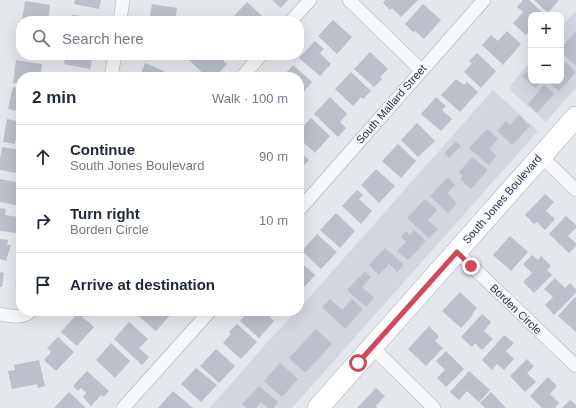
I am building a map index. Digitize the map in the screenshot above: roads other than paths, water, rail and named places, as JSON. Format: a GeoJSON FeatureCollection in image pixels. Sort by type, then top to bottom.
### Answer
{"type":"FeatureCollection","features":[{"type":"Feature","properties":{"kind":"main road","name":"South Jones Boulevard"},"geometry":{"type":"LineString","coordinates":[[318,408],[576,117]]}},
{"type":"Feature","properties":{"kind":"street"},"geometry":{"type":"LineString","coordinates":[[121,16],[123,0]]}},
{"type":"Feature","properties":{"kind":"street"},"geometry":{"type":"LineString","coordinates":[[296,16],[310,0]]}},
{"type":"Feature","properties":{"kind":"street"},"geometry":{"type":"LineString","coordinates":[[349,0],[421,70]]}},
{"type":"Feature","properties":{"kind":"street","name":"South Mallard Street"},"geometry":{"type":"LineString","coordinates":[[304,204],[484,0]]}},
{"type":"Feature","properties":{"kind":"street"},"geometry":{"type":"LineString","coordinates":[[112,72],[114,60]]}},
{"type":"Feature","properties":{"kind":"street"},"geometry":{"type":"LineString","coordinates":[[246,72],[257,60]]}},
{"type":"Feature","properties":{"kind":"street"},"geometry":{"type":"LineString","coordinates":[[541,156],[576,190]]}},
{"type":"Feature","properties":{"kind":"street","name":"Borden Circle"},"geometry":{"type":"LineString","coordinates":[[457,252],[576,366]]}},
{"type":"Feature","properties":{"kind":"street"},"geometry":{"type":"LineString","coordinates":[[0,314],[16,316]]}},
{"type":"Feature","properties":{"kind":"street"},"geometry":{"type":"LineString","coordinates":[[123,408],[206,316]]}},
{"type":"Feature","properties":{"kind":"street"},"geometry":{"type":"LineString","coordinates":[[372,347],[434,408]]}}]}
